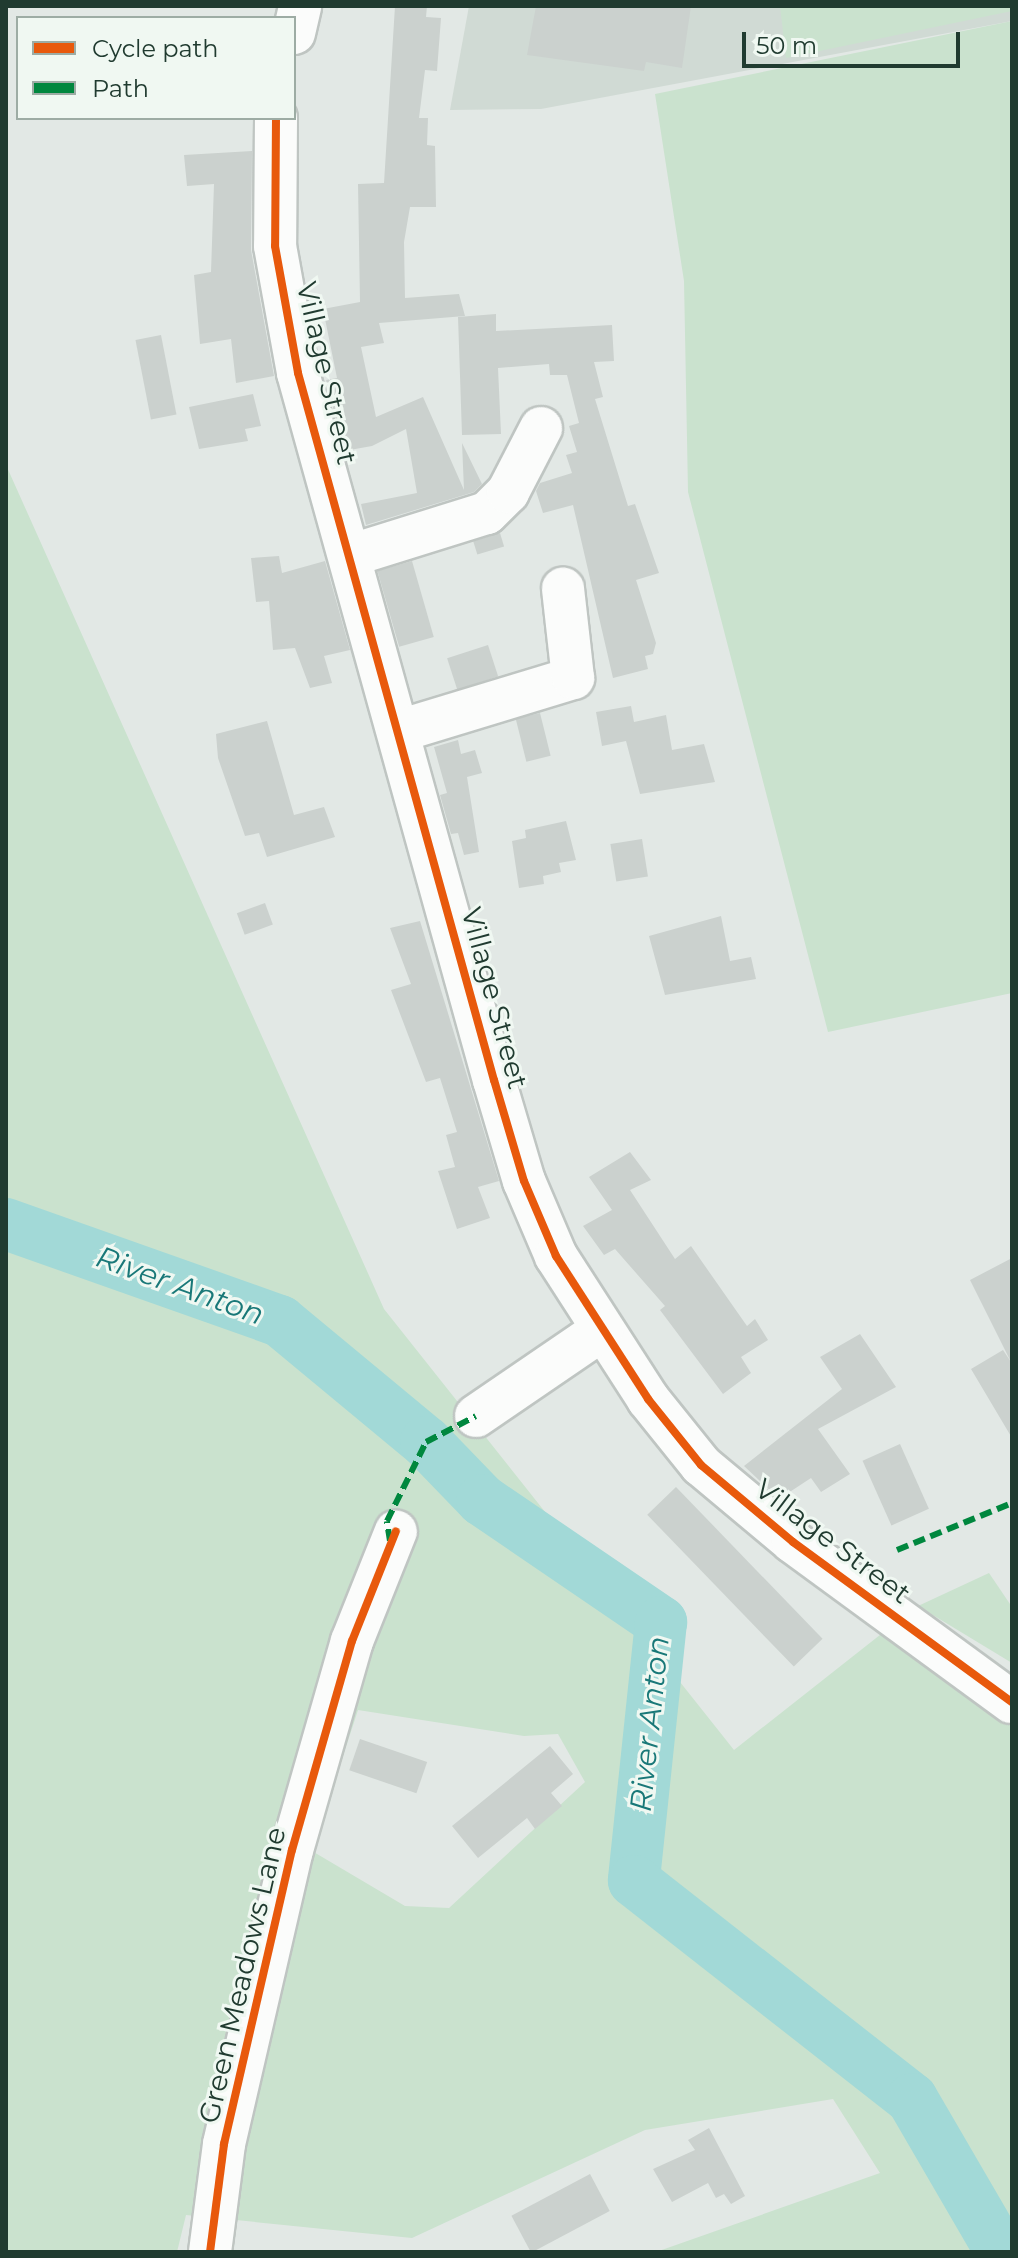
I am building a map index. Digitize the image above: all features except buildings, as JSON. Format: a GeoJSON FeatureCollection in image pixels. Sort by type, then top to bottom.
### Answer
{"type":"FeatureCollection","features":[{"type":"Feature","properties":{"kind":"street","name":"Village Street"},"geometry":{"type":"LineString","coordinates":[[276,120],[275,246],[298,373],[352,555],[524,1181],[556,1256],[602,1330],[701,1465],[793,1542],[1012,1702]]}},
{"type":"Feature","properties":{"kind":"street"},"geometry":{"type":"LineString","coordinates":[[352,555],[487,513],[508,492],[541,428]]}},
{"type":"Feature","properties":{"kind":"street"},"geometry":{"type":"LineString","coordinates":[[399,731],[573,678],[563,589]]}},
{"type":"Feature","properties":{"kind":"street"},"geometry":{"type":"LineString","coordinates":[[476,1416],[602,1330]]}},
{"type":"Feature","properties":{"kind":"street","name":"Green Meadows Lane"},"geometry":{"type":"LineString","coordinates":[[210,2252],[224,2144],[292,1850],[352,1641],[396,1531]]}},
{"type":"Feature","properties":{"kind":"shaded area"},"geometry":{"type":"Polygon","coordinates":[[[469,6],[1012,6],[1012,21],[541,109],[450,110],[469,6]]]}},
{"type":"Feature","properties":{"kind":"green space"},"geometry":{"type":"Polygon","coordinates":[[[780,6],[1012,6],[1012,11],[786,58],[780,6]]]}},
{"type":"Feature","properties":{"kind":"green space"},"geometry":{"type":"Polygon","coordinates":[[[1012,21],[1012,993],[828,1032],[688,492],[684,281],[655,94],[1012,21]]]}},
{"type":"Feature","properties":{"kind":"green space"},"geometry":{"type":"Polygon","coordinates":[[[6,465],[384,1309],[734,1750],[885,1631],[1012,1717],[1012,2252],[656,2252],[880,2173],[833,2099],[645,2130],[412,2238],[186,2215],[177,2252],[6,2252],[6,465]],[[358,1710],[312,1851],[405,1906],[449,1908],[585,1782],[558,1734],[524,1736],[358,1710]]]}},
{"type":"Feature","properties":{"kind":"green space"},"geometry":{"type":"Polygon","coordinates":[[[989,1573],[1012,1607],[1012,1663],[918,1606],[989,1573]]]}},
{"type":"Feature","properties":{"kind":"waterway","name":"River Anton"},"geometry":{"type":"LineString","coordinates":[[6,1224],[280,1321],[426,1442],[482,1500],[661,1622],[634,1881],[912,2099],[1001,2252]]}},
{"type":"Feature","properties":{"kind":"waterway","name":"River Anton"},"geometry":{"type":"LineString","coordinates":[[912,2099],[1006,2252]]}},
{"type":"Feature","properties":{"kind":"marked path"},"geometry":{"type":"LineString","coordinates":[[390,1541],[387,1521],[426,1442],[476,1416]]}},
{"type":"Feature","properties":{"kind":"marked path"},"geometry":{"type":"LineString","coordinates":[[897,1550],[1012,1503]]}},
{"type":"Feature","properties":{"kind":"cycle path"},"geometry":{"type":"LineString","coordinates":[[276,120],[275,246],[298,373],[494,1080],[524,1181],[556,1256],[648,1399],[701,1465],[793,1542],[1012,1702]]}},
{"type":"Feature","properties":{"kind":"cycle path"},"geometry":{"type":"LineString","coordinates":[[210,2252],[224,2144],[292,1850],[352,1641],[396,1531]]}}]}
